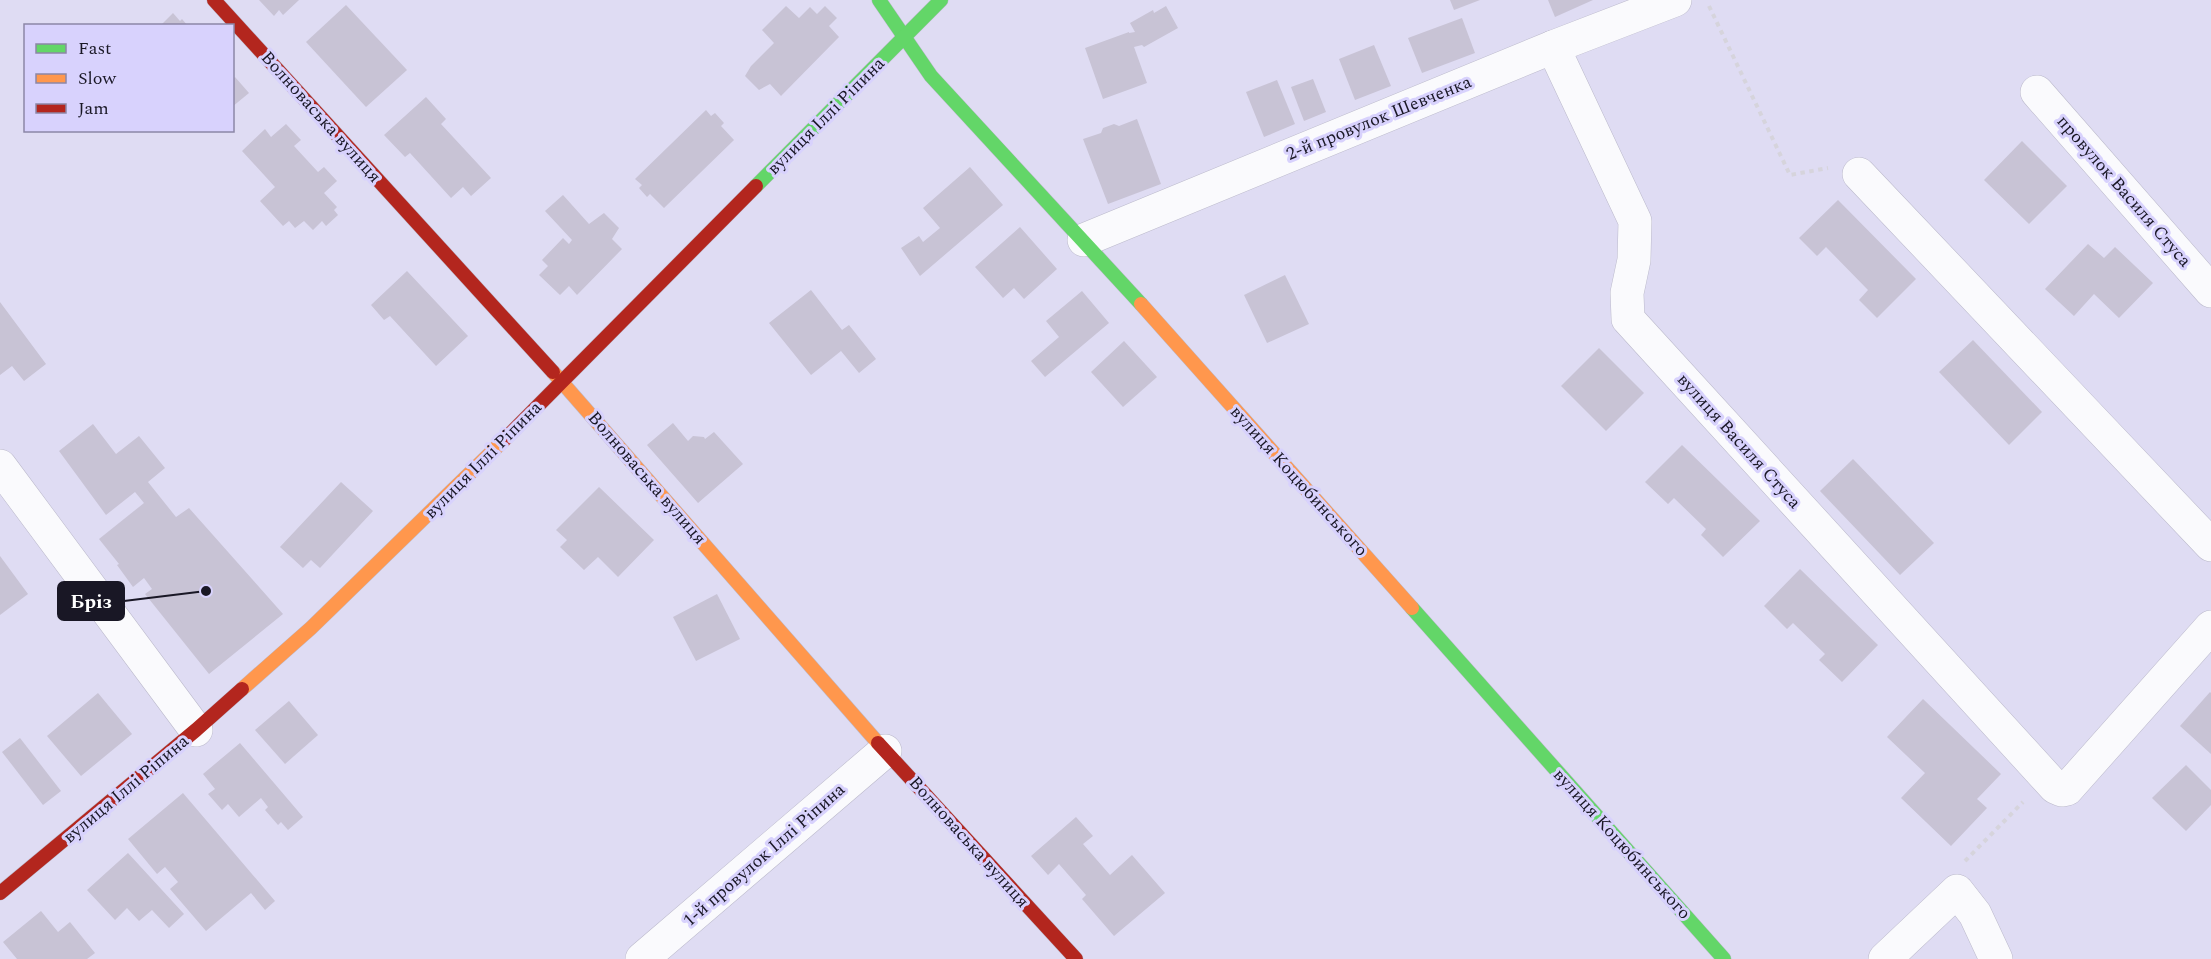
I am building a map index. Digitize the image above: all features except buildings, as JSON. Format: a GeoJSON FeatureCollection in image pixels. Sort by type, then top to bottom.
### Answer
{"type":"FeatureCollection","features":[{"type":"Feature","properties":{"kind":"street","name":"Волноваська вулиця"},"geometry":{"type":"LineString","coordinates":[[214,0],[562,381],[885,751],[1076,959]]}},
{"type":"Feature","properties":{"kind":"street","name":"вулиця Коцюбинського"},"geometry":{"type":"LineString","coordinates":[[879,0],[931,76],[1084,240],[1724,959]]}},
{"type":"Feature","properties":{"kind":"street","name":"вулиця Іллі Ріпина"},"geometry":{"type":"LineString","coordinates":[[0,893],[196,730],[319,620],[438,506],[941,0]]}},
{"type":"Feature","properties":{"kind":"street","name":"2-й провулок Шевченка"},"geometry":{"type":"LineString","coordinates":[[1084,240],[1553,47],[1675,0]]}},
{"type":"Feature","properties":{"kind":"street","name":"вулиця Василя Стуса"},"geometry":{"type":"LineString","coordinates":[[1553,47],[1635,221],[1634,260],[1627,293],[1628,319],[2047,778]]}},
{"type":"Feature","properties":{"kind":"street","name":"провулок Василя Стуса"},"geometry":{"type":"LineString","coordinates":[[2037,92],[2211,291]]}},
{"type":"Feature","properties":{"kind":"street"},"geometry":{"type":"LineString","coordinates":[[1859,174],[2211,545]]}},
{"type":"Feature","properties":{"kind":"street"},"geometry":{"type":"LineString","coordinates":[[0,466],[196,730]]}},
{"type":"Feature","properties":{"kind":"street"},"geometry":{"type":"LineString","coordinates":[[2047,778],[2055,787],[2062,790],[2067,789],[2211,627]]}},
{"type":"Feature","properties":{"kind":"street","name":"1-й провулок Іллі Ріпина"},"geometry":{"type":"LineString","coordinates":[[642,959],[885,751]]}},
{"type":"Feature","properties":{"kind":"street"},"geometry":{"type":"LineString","coordinates":[[1885,959],[1956,891],[1975,914],[1996,959]]}},
{"type":"Feature","properties":{"kind":"path"},"geometry":{"type":"LineString","coordinates":[[1706,0],[1790,175],[1825,167],[1859,174]]}},
{"type":"Feature","properties":{"kind":"path"},"geometry":{"type":"LineString","coordinates":[[1956,891],[1963,864],[2047,778]]}},
{"type":"Feature","properties":{"kind":"traffic: fast"},"geometry":{"type":"LineString","coordinates":[[879,0],[931,76],[1141,304]]}},
{"type":"Feature","properties":{"kind":"traffic: fast"},"geometry":{"type":"LineString","coordinates":[[756,186],[941,0]]}},
{"type":"Feature","properties":{"kind":"traffic: fast"},"geometry":{"type":"LineString","coordinates":[[1412,608],[1724,959]]}},
{"type":"Feature","properties":{"kind":"traffic: slow"},"geometry":{"type":"LineString","coordinates":[[1141,304],[1412,608]]}},
{"type":"Feature","properties":{"kind":"traffic: slow"},"geometry":{"type":"LineString","coordinates":[[553,372],[878,743]]}},
{"type":"Feature","properties":{"kind":"traffic: slow"},"geometry":{"type":"LineString","coordinates":[[242,689],[311,628],[504,440]]}},
{"type":"Feature","properties":{"kind":"traffic: jam"},"geometry":{"type":"LineString","coordinates":[[214,0],[553,372]]}},
{"type":"Feature","properties":{"kind":"traffic: jam"},"geometry":{"type":"LineString","coordinates":[[504,440],[756,186]]}},
{"type":"Feature","properties":{"kind":"traffic: jam"},"geometry":{"type":"LineString","coordinates":[[0,893],[242,689]]}},
{"type":"Feature","properties":{"kind":"traffic: jam"},"geometry":{"type":"LineString","coordinates":[[878,743],[1076,959]]}},
{"type":"Feature","properties":{"kind":"place","name":"Бріз"},"geometry":{"type":"Point","coordinates":[206,591]}}]}
